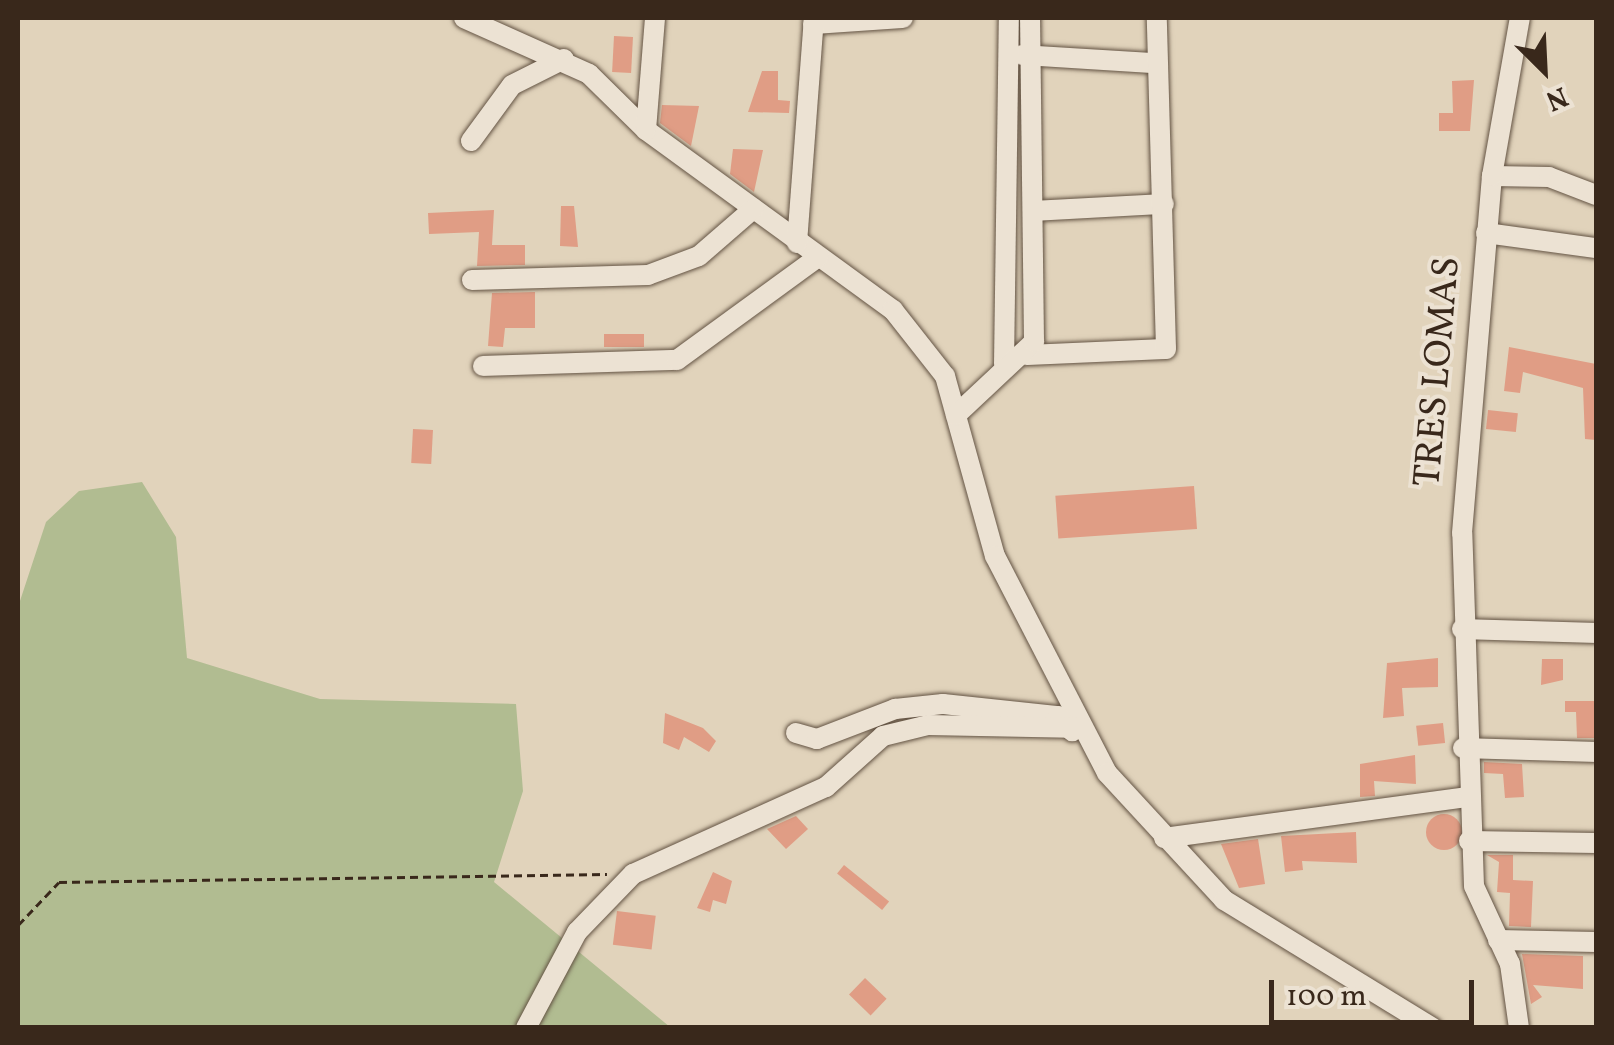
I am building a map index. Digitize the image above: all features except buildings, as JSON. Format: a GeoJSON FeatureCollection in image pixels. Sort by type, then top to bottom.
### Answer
{"type":"FeatureCollection","features":[{"type":"Feature","properties":{"kind":"street"},"geometry":{"type":"LineString","coordinates":[[464,18],[564,59],[646,130],[923,342],[956,414],[995,556],[1078,729],[1107,772],[1224,900],[1434,1028]]}},
{"type":"Feature","properties":{"kind":"street"},"geometry":{"type":"LineString","coordinates":[[646,130],[655,18]]}},
{"type":"Feature","properties":{"kind":"street"},"geometry":{"type":"LineString","coordinates":[[796,243],[814,21],[904,18]]}},
{"type":"Feature","properties":{"kind":"street"},"geometry":{"type":"LineString","coordinates":[[1010,18],[1020,55],[1033,211],[1034,342],[1026,356]]}},
{"type":"Feature","properties":{"kind":"street"},"geometry":{"type":"LineString","coordinates":[[1004,364],[1020,55],[1030,18]]}},
{"type":"Feature","properties":{"kind":"street"},"geometry":{"type":"LineString","coordinates":[[956,414],[1004,364],[1026,356],[1166,349],[1164,204],[1154,63],[1157,18]]}},
{"type":"Feature","properties":{"kind":"street","name":"TRES LOMAS"},"geometry":{"type":"LineString","coordinates":[[1520,18],[1486,233],[1462,629],[1462,742],[1474,886],[1498,940],[1520,1028]]}},
{"type":"Feature","properties":{"kind":"street"},"geometry":{"type":"LineString","coordinates":[[1020,55],[1154,63]]}},
{"type":"Feature","properties":{"kind":"street"},"geometry":{"type":"LineString","coordinates":[[470,141],[512,86],[564,59]]}},
{"type":"Feature","properties":{"kind":"street"},"geometry":{"type":"LineString","coordinates":[[1492,176],[1549,177],[1596,194]]}},
{"type":"Feature","properties":{"kind":"street"},"geometry":{"type":"LineString","coordinates":[[1033,211],[1164,204]]}},
{"type":"Feature","properties":{"kind":"street"},"geometry":{"type":"LineString","coordinates":[[472,280],[648,275],[698,256],[754,209]]}},
{"type":"Feature","properties":{"kind":"street"},"geometry":{"type":"LineString","coordinates":[[1486,233],[1596,248]]}},
{"type":"Feature","properties":{"kind":"street"},"geometry":{"type":"LineString","coordinates":[[483,366],[677,360],[818,258]]}},
{"type":"Feature","properties":{"kind":"street"},"geometry":{"type":"LineString","coordinates":[[1462,629],[1596,634]]}},
{"type":"Feature","properties":{"kind":"street"},"geometry":{"type":"LineString","coordinates":[[796,733],[817,739],[895,709],[943,704],[1058,716],[1078,729]]}},
{"type":"Feature","properties":{"kind":"street"},"geometry":{"type":"LineString","coordinates":[[526,1028],[578,932],[632,874],[826,787],[900,728],[1078,729]]}},
{"type":"Feature","properties":{"kind":"street"},"geometry":{"type":"LineString","coordinates":[[1462,742],[1596,752]]}},
{"type":"Feature","properties":{"kind":"street"},"geometry":{"type":"LineString","coordinates":[[1164,838],[1468,797]]}},
{"type":"Feature","properties":{"kind":"street"},"geometry":{"type":"LineString","coordinates":[[1470,841],[1596,843]]}},
{"type":"Feature","properties":{"kind":"street"},"geometry":{"type":"LineString","coordinates":[[1498,940],[1596,942]]}},
{"type":"Feature","properties":{"kind":"path"},"geometry":{"type":"LineString","coordinates":[[18,925],[60,882],[632,874]]}},
{"type":"Feature","properties":{"kind":"green space"},"geometry":{"type":"Polygon","coordinates":[[[142,482],[176,537],[187,658],[320,699],[516,704],[523,791],[494,882],[670,1027],[18,1028],[18,607],[46,522],[79,491],[142,482]]]}}]}
